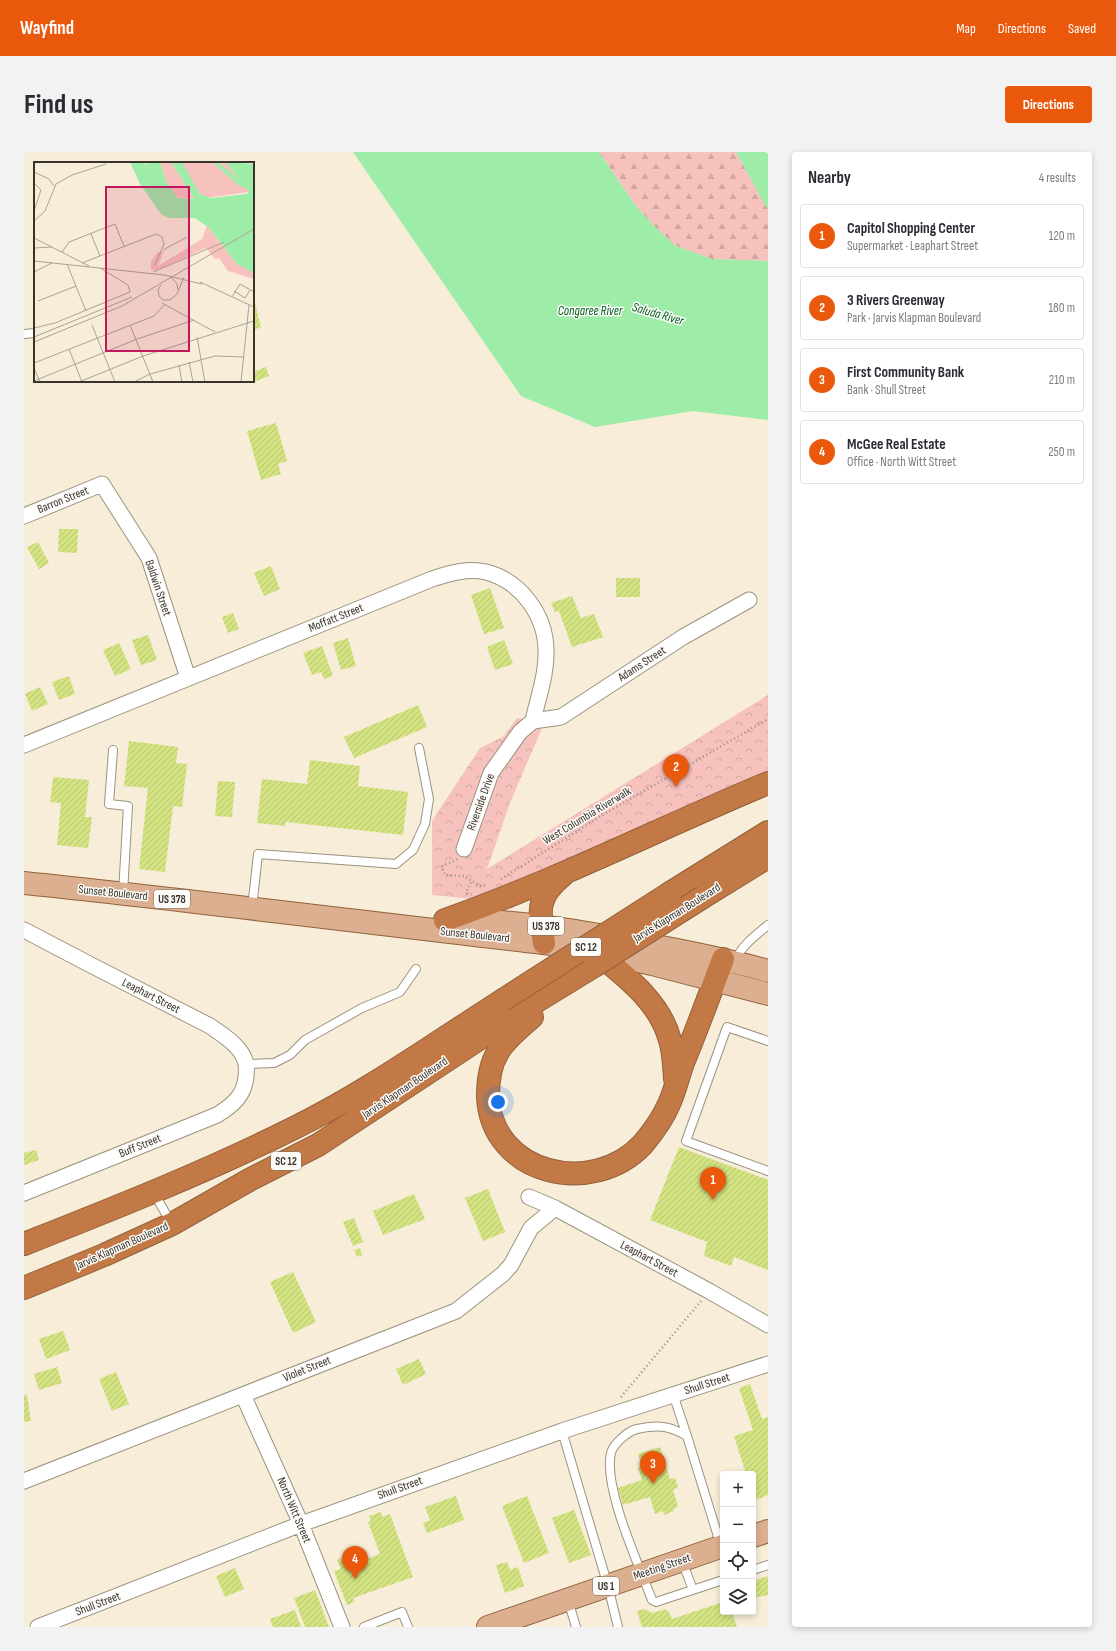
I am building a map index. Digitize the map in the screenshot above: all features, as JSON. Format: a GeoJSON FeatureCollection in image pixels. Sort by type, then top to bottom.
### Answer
{"type":"FeatureCollection","features":[{"type":"Feature","properties":{"kind":"highway"},"geometry":{"type":"LineString","coordinates":[[445,920],[483,907],[566,872],[712,806],[768,783]]}},
{"type":"Feature","properties":{"kind":"highway","name":"Jarvis Klapman Boulevard"},"geometry":{"type":"LineString","coordinates":[[24,1244],[154,1192],[301,1124],[360,1092],[670,893],[768,832]]}},
{"type":"Feature","properties":{"kind":"highway","name":"Jarvis Klapman Boulevard"},"geometry":{"type":"LineString","coordinates":[[24,1288],[104,1256],[172,1224],[251,1179],[318,1145],[538,1005],[595,959],[703,897],[768,857]]}},
{"type":"Feature","properties":{"kind":"highway"},"geometry":{"type":"LineString","coordinates":[[542,934],[540,907],[545,894],[551,885],[566,872]]}},
{"type":"Feature","properties":{"kind":"highway"},"geometry":{"type":"LineString","coordinates":[[595,959],[638,987],[664,1021],[670,1037],[674,1055],[675,1084]]}},
{"type":"Feature","properties":{"kind":"highway"},"geometry":{"type":"LineString","coordinates":[[538,1005],[505,1042],[492,1064],[488,1082],[488,1100],[495,1124],[508,1146],[527,1162],[538,1168],[550,1172],[575,1174],[600,1170],[623,1160],[642,1144],[658,1124],[670,1103],[675,1084],[726,971]]}},
{"type":"Feature","properties":{"kind":"main road","name":"Sunset Boulevard"},"geometry":{"type":"LineString","coordinates":[[24,883],[320,918],[542,934],[595,959],[726,971],[768,971]]}},
{"type":"Feature","properties":{"kind":"main road","name":"Sunset Boulevard"},"geometry":{"type":"LineString","coordinates":[[320,918],[362,915],[445,920],[490,920],[542,934],[726,971],[768,994]]}},
{"type":"Feature","properties":{"kind":"main road"},"geometry":{"type":"LineString","coordinates":[[756,1535],[768,1530]]}},
{"type":"Feature","properties":{"kind":"main road","name":"Meeting Street"},"geometry":{"type":"LineString","coordinates":[[488,1627],[720,1547]]}},
{"type":"Feature","properties":{"kind":"street","name":"Barron Street"},"geometry":{"type":"LineString","coordinates":[[24,516],[102,484]]}},
{"type":"Feature","properties":{"kind":"street","name":"Baldwin Street"},"geometry":{"type":"LineString","coordinates":[[102,484],[149,558],[188,678]]}},
{"type":"Feature","properties":{"kind":"street","name":"Moffatt Street"},"geometry":{"type":"LineString","coordinates":[[24,745],[432,579],[449,573],[462,571],[486,572],[509,584],[530,602],[542,624],[545,636],[546,663],[533,721]]}},
{"type":"Feature","properties":{"kind":"street","name":"Adams Street"},"geometry":{"type":"LineString","coordinates":[[533,721],[561,717],[683,636],[749,600]]}},
{"type":"Feature","properties":{"kind":"street","name":"Riverside Drive"},"geometry":{"type":"LineString","coordinates":[[464,849],[491,773],[520,732],[533,721]]}},
{"type":"Feature","properties":{"kind":"street","name":"Leaphart Street"},"geometry":{"type":"LineString","coordinates":[[24,930],[210,1026],[221,1033],[239,1050],[246,1064]]}},
{"type":"Feature","properties":{"kind":"street","name":"Buff Street"},"geometry":{"type":"LineString","coordinates":[[24,1193],[206,1121],[228,1108],[238,1099],[245,1086],[246,1064]]}},
{"type":"Feature","properties":{"kind":"street","name":"Leaphart Street"},"geometry":{"type":"LineString","coordinates":[[529,1197],[555,1208],[768,1324]]}},
{"type":"Feature","properties":{"kind":"street","name":"Violet Street"},"geometry":{"type":"LineString","coordinates":[[24,1481],[456,1311],[503,1274],[511,1264],[532,1228],[555,1208]]}},
{"type":"Feature","properties":{"kind":"street","name":"Shull Street"},"geometry":{"type":"LineString","coordinates":[[38,1627],[301,1524],[605,1416],[768,1364]]}},
{"type":"Feature","properties":{"kind":"street","name":"North Witt Street"},"geometry":{"type":"LineString","coordinates":[[243,1395],[301,1524],[342,1627]]}},
{"type":"Feature","properties":{"kind":"lane"},"geometry":{"type":"LineString","coordinates":[[24,334],[34,333]]}},
{"type":"Feature","properties":{"kind":"lane"},"geometry":{"type":"LineString","coordinates":[[252,909],[258,854],[396,864],[413,850],[425,824],[429,799],[419,748]]}},
{"type":"Feature","properties":{"kind":"lane"},"geometry":{"type":"LineString","coordinates":[[113,750],[109,804],[128,806],[123,894]]}},
{"type":"Feature","properties":{"kind":"lane"},"geometry":{"type":"LineString","coordinates":[[726,971],[750,939],[768,925]]}},
{"type":"Feature","properties":{"kind":"lane"},"geometry":{"type":"LineString","coordinates":[[246,1064],[274,1063],[290,1055],[305,1040],[362,1008],[400,992],[416,969]]}},
{"type":"Feature","properties":{"kind":"lane"},"geometry":{"type":"LineString","coordinates":[[768,1041],[727,1027],[686,1141],[768,1172]]}},
{"type":"Feature","properties":{"kind":"lane"},"geometry":{"type":"LineString","coordinates":[[154,1192],[172,1224]]}},
{"type":"Feature","properties":{"kind":"lane"},"geometry":{"type":"LineString","coordinates":[[673,1394],[721,1543]]}},
{"type":"Feature","properties":{"kind":"lane"},"geometry":{"type":"LineString","coordinates":[[687,1436],[674,1429],[655,1426],[634,1430],[621,1439],[611,1452],[611,1480],[615,1497],[652,1600],[656,1602],[720,1581]]}},
{"type":"Feature","properties":{"kind":"lane"},"geometry":{"type":"LineString","coordinates":[[562,1431],[608,1586],[618,1627]]}},
{"type":"Feature","properties":{"kind":"lane"},"geometry":{"type":"LineString","coordinates":[[682,1560],[693,1590]]}},
{"type":"Feature","properties":{"kind":"lane"},"geometry":{"type":"LineString","coordinates":[[756,1569],[768,1565]]}},
{"type":"Feature","properties":{"kind":"lane"},"geometry":{"type":"LineString","coordinates":[[568,1600],[576,1627]]}},
{"type":"Feature","properties":{"kind":"lane"},"geometry":{"type":"LineString","coordinates":[[364,1627],[402,1612],[408,1627]]}},
{"type":"Feature","properties":{"kind":"path","name":"West Columbia Riverwalk"},"geometry":{"type":"LineString","coordinates":[[500,879],[606,813],[768,719]]}},
{"type":"Feature","properties":{"kind":"path"},"geometry":{"type":"LineString","coordinates":[[464,849],[455,861],[443,865],[442,868],[445,875],[464,876],[480,886],[489,884]]}},
{"type":"Feature","properties":{"kind":"path"},"geometry":{"type":"LineString","coordinates":[[605,1416],[709,1291]]}},
{"type":"Feature","properties":{"kind":"green space"},"geometry":{"type":"Polygon","coordinates":[[[599,152],[736,152],[768,209],[768,261],[712,259],[676,246],[655,227],[635,205],[599,152]]]}},
{"type":"Feature","properties":{"kind":"green space"},"geometry":{"type":"Polygon","coordinates":[[[768,695],[768,771],[484,900],[432,895],[432,821],[480,748],[504,736],[517,718],[544,723],[510,803],[487,869],[768,695]]]}},
{"type":"Feature","properties":{"kind":"water","name":"Congaree River"},"geometry":{"type":"Polygon","coordinates":[[[353,152],[599,152],[635,205],[655,227],[676,246],[712,259],[768,261],[768,420],[693,411],[595,427],[521,396],[353,152]]]}},
{"type":"Feature","properties":{"kind":"water"},"geometry":{"type":"Polygon","coordinates":[[[736,152],[768,152],[768,209],[765,205],[736,152]]]}},
{"type":"Feature","properties":{"kind":"building"},"geometry":{"type":"Polygon","coordinates":[[[254,298],[261,328],[254,329],[254,298]]]}},
{"type":"Feature","properties":{"kind":"building"},"geometry":{"type":"Polygon","coordinates":[[[266,367],[269,376],[254,382],[254,372],[266,367]]]}},
{"type":"Feature","properties":{"kind":"building"},"geometry":{"type":"Polygon","coordinates":[[[276,423],[287,461],[278,464],[281,474],[261,480],[247,431],[276,423]]]}},
{"type":"Feature","properties":{"kind":"building"},"geometry":{"type":"Polygon","coordinates":[[[59,529],[78,529],[77,553],[58,552],[59,529]]]}},
{"type":"Feature","properties":{"kind":"building"},"geometry":{"type":"Polygon","coordinates":[[[38,542],[49,563],[39,569],[27,547],[38,542]]]}},
{"type":"Feature","properties":{"kind":"building"},"geometry":{"type":"Polygon","coordinates":[[[271,566],[280,589],[264,596],[254,573],[271,566]]]}},
{"type":"Feature","properties":{"kind":"building"},"geometry":{"type":"Polygon","coordinates":[[[616,578],[640,578],[640,597],[616,597],[616,578]]]}},
{"type":"Feature","properties":{"kind":"building"},"geometry":{"type":"Polygon","coordinates":[[[490,588],[504,628],[484,634],[471,595],[490,588]]]}},
{"type":"Feature","properties":{"kind":"building"},"geometry":{"type":"Polygon","coordinates":[[[572,596],[581,618],[594,614],[603,637],[572,647],[559,611],[555,612],[551,603],[572,596]]]}},
{"type":"Feature","properties":{"kind":"building"},"geometry":{"type":"Polygon","coordinates":[[[233,613],[239,629],[228,633],[222,617],[233,613]]]}},
{"type":"Feature","properties":{"kind":"building"},"geometry":{"type":"Polygon","coordinates":[[[148,635],[157,660],[141,665],[132,640],[148,635]]]}},
{"type":"Feature","properties":{"kind":"building"},"geometry":{"type":"Polygon","coordinates":[[[348,638],[356,666],[341,670],[333,643],[348,638]]]}},
{"type":"Feature","properties":{"kind":"building"},"geometry":{"type":"Polygon","coordinates":[[[504,640],[513,664],[495,670],[487,647],[504,640]]]}},
{"type":"Feature","properties":{"kind":"building"},"geometry":{"type":"Polygon","coordinates":[[[119,643],[131,669],[115,676],[103,650],[119,643]]]}},
{"type":"Feature","properties":{"kind":"building"},"geometry":{"type":"Polygon","coordinates":[[[322,646],[333,676],[324,679],[321,672],[312,675],[303,653],[322,646]]]}},
{"type":"Feature","properties":{"kind":"building"},"geometry":{"type":"Polygon","coordinates":[[[69,676],[75,694],[59,700],[52,682],[69,676]]]}},
{"type":"Feature","properties":{"kind":"building"},"geometry":{"type":"Polygon","coordinates":[[[40,687],[48,704],[32,711],[25,694],[40,687]]]}},
{"type":"Feature","properties":{"kind":"building"},"geometry":{"type":"Polygon","coordinates":[[[418,705],[427,727],[354,758],[344,737],[418,705]]]}},
{"type":"Feature","properties":{"kind":"building"},"geometry":{"type":"Polygon","coordinates":[[[129,741],[178,747],[176,763],[187,764],[182,807],[173,806],[165,872],[139,869],[148,788],[124,786],[129,741]]]}},
{"type":"Feature","properties":{"kind":"building"},"geometry":{"type":"Polygon","coordinates":[[[310,760],[360,766],[358,786],[408,792],[403,835],[286,822],[285,826],[257,823],[262,779],[307,784],[310,760]]]}},
{"type":"Feature","properties":{"kind":"building"},"geometry":{"type":"Polygon","coordinates":[[[53,777],[89,780],[85,817],[92,817],[88,848],[57,845],[61,803],[50,802],[53,777]]]}},
{"type":"Feature","properties":{"kind":"building"},"geometry":{"type":"Polygon","coordinates":[[[218,781],[235,782],[232,817],[215,816],[218,781]]]}},
{"type":"Feature","properties":{"kind":"building"},"geometry":{"type":"Polygon","coordinates":[[[679,1147],[768,1180],[768,1270],[734,1257],[731,1266],[704,1256],[707,1242],[650,1220],[679,1147]]]}},
{"type":"Feature","properties":{"kind":"building"},"geometry":{"type":"Polygon","coordinates":[[[36,1150],[39,1160],[24,1165],[24,1153],[36,1150]]]}},
{"type":"Feature","properties":{"kind":"building"},"geometry":{"type":"Polygon","coordinates":[[[488,1189],[505,1232],[483,1241],[465,1198],[488,1189]]]}},
{"type":"Feature","properties":{"kind":"building"},"geometry":{"type":"Polygon","coordinates":[[[414,1194],[425,1219],[383,1235],[373,1211],[414,1194]]]}},
{"type":"Feature","properties":{"kind":"building"},"geometry":{"type":"Polygon","coordinates":[[[354,1218],[363,1242],[353,1246],[343,1222],[354,1218]]]}},
{"type":"Feature","properties":{"kind":"building"},"geometry":{"type":"Polygon","coordinates":[[[360,1248],[362,1255],[357,1257],[354,1250],[360,1248]]]}},
{"type":"Feature","properties":{"kind":"building"},"geometry":{"type":"Polygon","coordinates":[[[293,1272],[316,1322],[293,1333],[270,1282],[293,1272]]]}},
{"type":"Feature","properties":{"kind":"building"},"geometry":{"type":"Polygon","coordinates":[[[63,1331],[70,1350],[46,1359],[39,1339],[63,1331]]]}},
{"type":"Feature","properties":{"kind":"building"},"geometry":{"type":"Polygon","coordinates":[[[419,1359],[426,1374],[403,1385],[396,1369],[419,1359]]]}},
{"type":"Feature","properties":{"kind":"building"},"geometry":{"type":"Polygon","coordinates":[[[57,1367],[62,1383],[39,1390],[34,1374],[57,1367]]]}},
{"type":"Feature","properties":{"kind":"building"},"geometry":{"type":"Polygon","coordinates":[[[116,1372],[129,1404],[112,1411],[99,1379],[116,1372]]]}},
{"type":"Feature","properties":{"kind":"building"},"geometry":{"type":"Polygon","coordinates":[[[750,1384],[762,1419],[768,1417],[768,1495],[756,1500],[756,1471],[745,1471],[734,1436],[753,1430],[739,1388],[750,1384]]]}},
{"type":"Feature","properties":{"kind":"building"},"geometry":{"type":"Polygon","coordinates":[[[24,1395],[27,1395],[31,1421],[24,1422],[24,1395]]]}},
{"type":"Feature","properties":{"kind":"building"},"geometry":{"type":"Polygon","coordinates":[[[660,1447],[670,1479],[675,1478],[678,1488],[673,1489],[678,1507],[673,1509],[674,1511],[664,1515],[663,1511],[655,1514],[650,1497],[623,1505],[618,1488],[642,1480],[638,1468],[642,1467],[638,1454],[660,1447]]]}},
{"type":"Feature","properties":{"kind":"building"},"geometry":{"type":"Polygon","coordinates":[[[456,1496],[464,1520],[427,1533],[423,1523],[430,1520],[425,1507],[456,1496]]]}},
{"type":"Feature","properties":{"kind":"building"},"geometry":{"type":"Polygon","coordinates":[[[527,1496],[549,1553],[524,1563],[502,1506],[527,1496]]]}},
{"type":"Feature","properties":{"kind":"building"},"geometry":{"type":"Polygon","coordinates":[[[574,1510],[591,1555],[569,1563],[552,1518],[574,1510]]]}},
{"type":"Feature","properties":{"kind":"building"},"geometry":{"type":"Polygon","coordinates":[[[381,1512],[382,1517],[390,1514],[413,1577],[353,1598],[354,1602],[347,1605],[334,1571],[341,1569],[337,1560],[354,1554],[356,1560],[361,1559],[361,1561],[380,1554],[368,1522],[371,1521],[369,1516],[381,1512]]]}},
{"type":"Feature","properties":{"kind":"building"},"geometry":{"type":"Polygon","coordinates":[[[507,1562],[510,1570],[518,1567],[524,1586],[505,1593],[496,1565],[507,1562]]]}},
{"type":"Feature","properties":{"kind":"building"},"geometry":{"type":"Polygon","coordinates":[[[235,1568],[244,1589],[225,1597],[216,1576],[235,1568]]]}},
{"type":"Feature","properties":{"kind":"building"},"geometry":{"type":"Polygon","coordinates":[[[768,1576],[768,1595],[756,1597],[756,1580],[768,1576]]]}},
{"type":"Feature","properties":{"kind":"building"},"geometry":{"type":"Polygon","coordinates":[[[315,1590],[329,1627],[305,1627],[294,1598],[315,1590]]]}},
{"type":"Feature","properties":{"kind":"building"},"geometry":{"type":"Polygon","coordinates":[[[720,1603],[720,1615],[733,1615],[737,1627],[642,1627],[637,1611],[644,1609],[653,1613],[665,1609],[669,1612],[672,1619],[720,1603]]]}},
{"type":"Feature","properties":{"kind":"building"},"geometry":{"type":"Polygon","coordinates":[[[295,1610],[301,1627],[273,1627],[270,1619],[295,1610]]]}},
{"type":"Feature","properties":{"kind":"place","name":"3 Rivers Greenway"},"geometry":{"type":"Point","coordinates":[676,787]}},
{"type":"Feature","properties":{"kind":"place","name":"Capitol Shopping Center"},"geometry":{"type":"Point","coordinates":[713,1200]}},
{"type":"Feature","properties":{"kind":"place","name":"First Community Bank"},"geometry":{"type":"Point","coordinates":[653,1484]}},
{"type":"Feature","properties":{"kind":"place","name":"McGee Real Estate"},"geometry":{"type":"Point","coordinates":[355,1579]}},
{"type":"Feature","properties":{"kind":"water label","name":"Saluda River"},"geometry":{"type":"Point","coordinates":[658,314]}}]}
